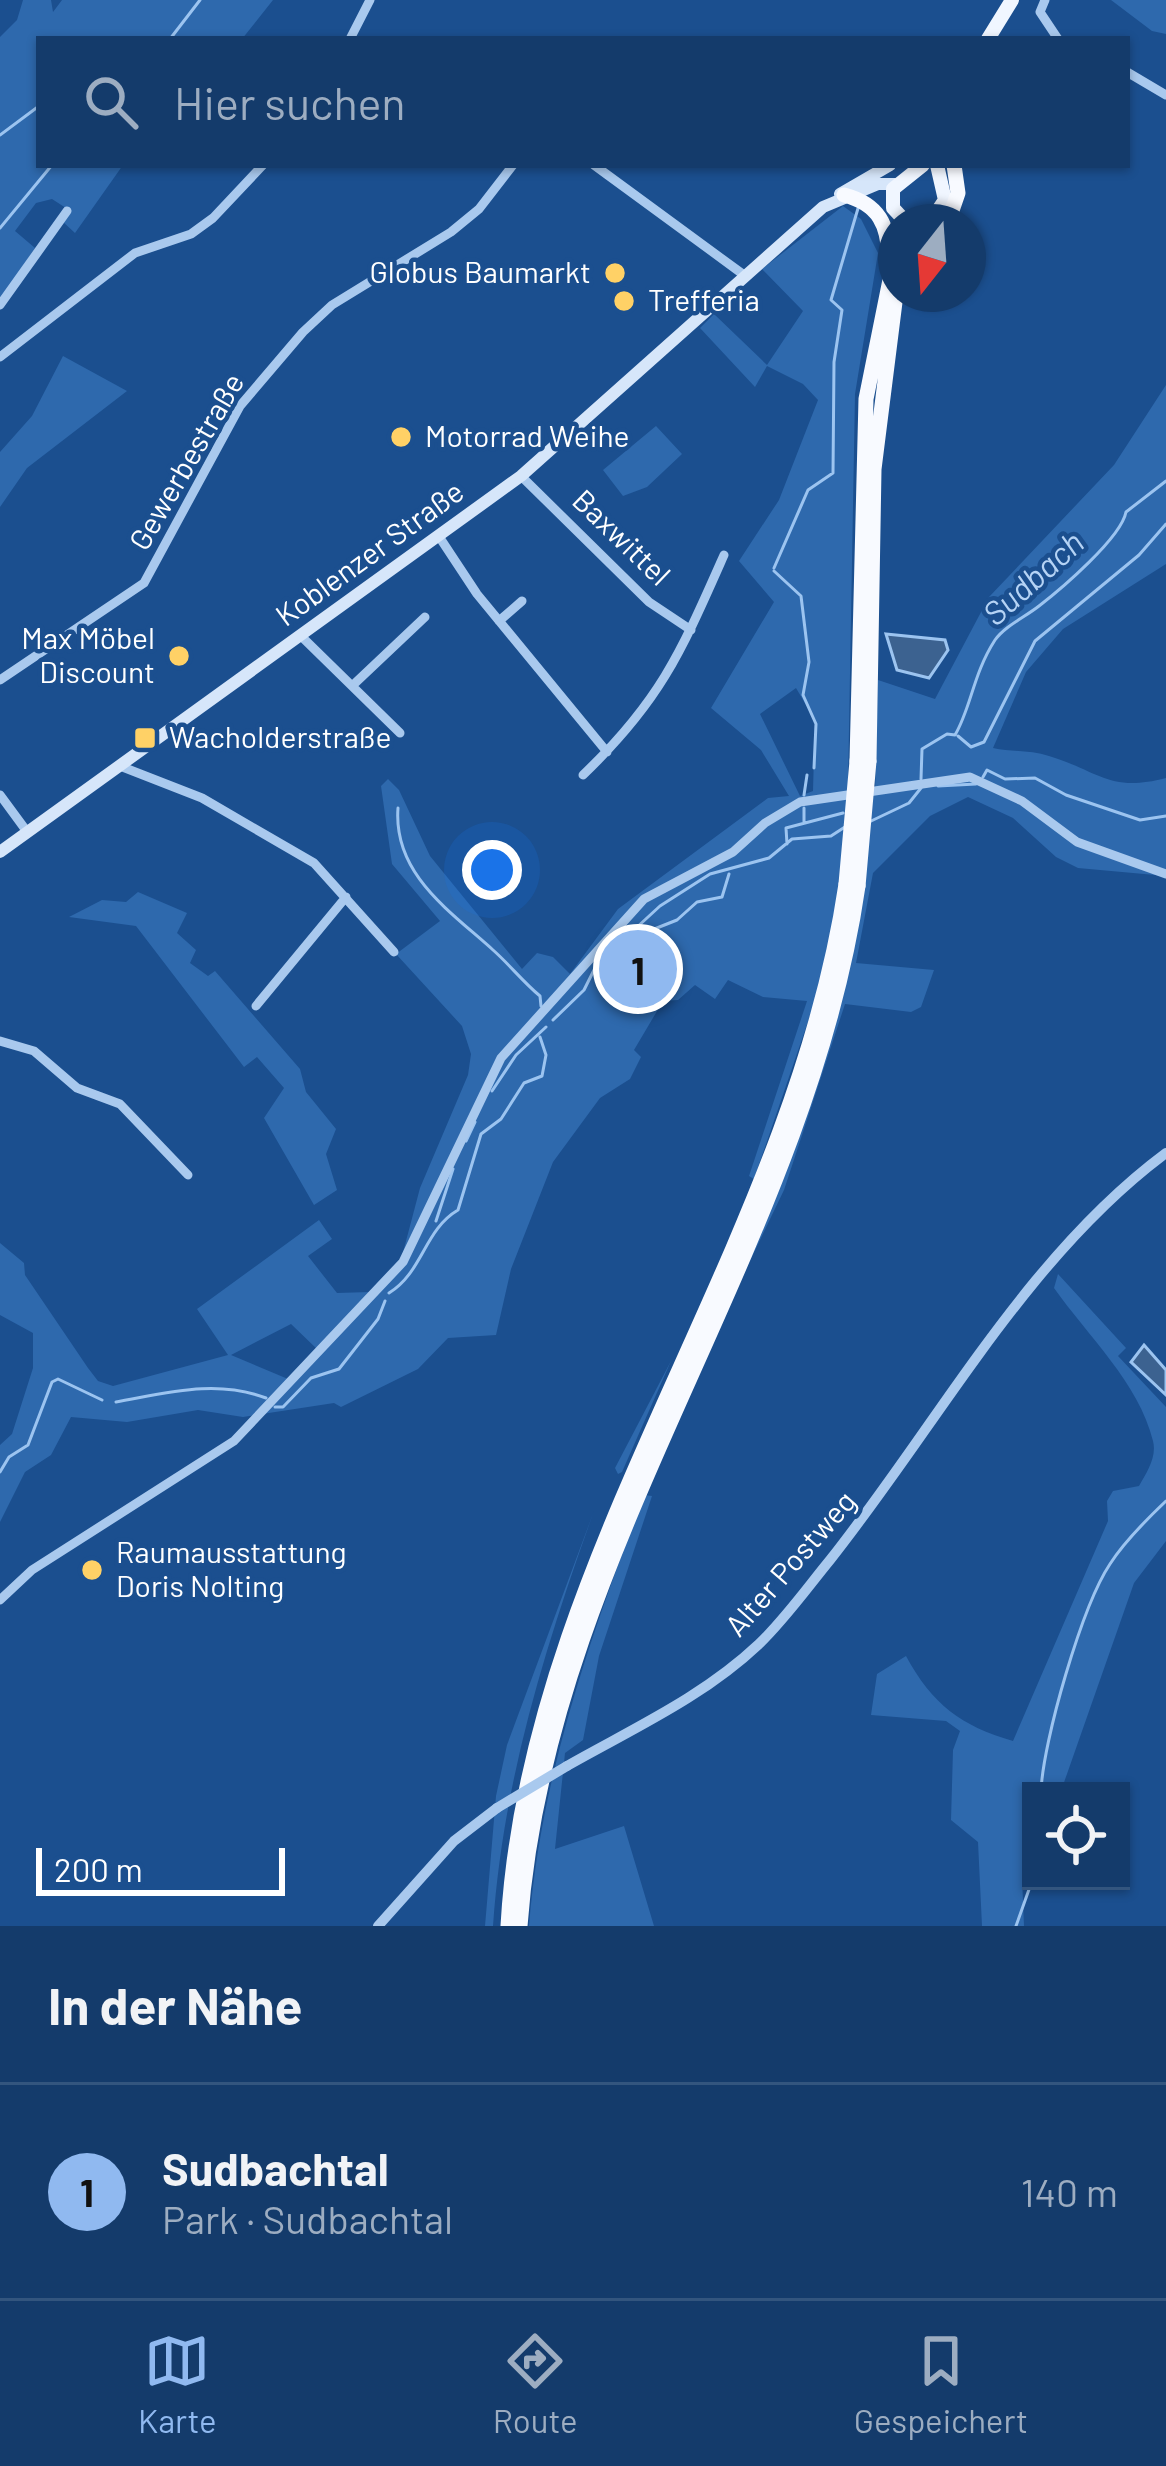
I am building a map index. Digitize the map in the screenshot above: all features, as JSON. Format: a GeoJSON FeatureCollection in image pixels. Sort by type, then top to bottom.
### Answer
{"type":"FeatureCollection","features":[{"type":"Feature","properties":{"kind":"highway"},"geometry":{"type":"LineString","coordinates":[[954,168],[958,193],[954,204]]}},
{"type":"Feature","properties":{"kind":"highway"},"geometry":{"type":"LineString","coordinates":[[840,197],[872,206],[878,214]]}},
{"type":"Feature","properties":{"kind":"highway"},"geometry":{"type":"LineString","coordinates":[[863,761],[861,468],[880,312]]}},
{"type":"Feature","properties":{"kind":"highway"},"geometry":{"type":"LineString","coordinates":[[520,1926],[536,1810],[568,1669],[616,1537],[789,1144],[832,1011],[852,885],[863,761],[874,469],[894,312]]}},
{"type":"Feature","properties":{"kind":"highway"},"geometry":{"type":"LineString","coordinates":[[508,1926],[529,1773],[557,1665],[605,1534],[778,1140],[852,885]]}},
{"type":"Feature","properties":{"kind":"main road"},"geometry":{"type":"LineString","coordinates":[[990,36],[1012,0]]}},
{"type":"Feature","properties":{"kind":"main road"},"geometry":{"type":"LineString","coordinates":[[840,197],[853,182],[883,168]]}},
{"type":"Feature","properties":{"kind":"main road","name":"Koblenzer Straße"},"geometry":{"type":"LineString","coordinates":[[0,852],[521,476],[744,275],[840,197],[864,189],[893,192],[920,168],[938,173],[942,204]]}},
{"type":"Feature","properties":{"kind":"main road"},"geometry":{"type":"LineString","coordinates":[[893,192],[898,204]]}},
{"type":"Feature","properties":{"kind":"street"},"geometry":{"type":"LineString","coordinates":[[352,36],[370,0]]}},
{"type":"Feature","properties":{"kind":"street"},"geometry":{"type":"LineString","coordinates":[[1043,2],[1040,12],[1055,36]]}},
{"type":"Feature","properties":{"kind":"street"},"geometry":{"type":"LineString","coordinates":[[1130,74],[1166,95]]}},
{"type":"Feature","properties":{"kind":"street"},"geometry":{"type":"LineString","coordinates":[[0,357],[135,253],[191,234],[259,168]]}},
{"type":"Feature","properties":{"kind":"street","name":"Gewerbestraße"},"geometry":{"type":"LineString","coordinates":[[0,680],[144,583],[240,406],[303,332],[332,305],[451,232],[478,209],[511,168]]}},
{"type":"Feature","properties":{"kind":"street"},"geometry":{"type":"LineString","coordinates":[[598,168],[744,275]]}},
{"type":"Feature","properties":{"kind":"street"},"geometry":{"type":"LineString","coordinates":[[0,305],[67,211]]}},
{"type":"Feature","properties":{"kind":"street","name":"Baxwittel"},"geometry":{"type":"LineString","coordinates":[[521,476],[650,602],[691,629]]}},
{"type":"Feature","properties":{"kind":"street"},"geometry":{"type":"LineString","coordinates":[[440,538],[500,621],[607,752]]}},
{"type":"Feature","properties":{"kind":"street"},"geometry":{"type":"LineString","coordinates":[[583,776],[634,725],[676,666],[724,554]]}},
{"type":"Feature","properties":{"kind":"street"},"geometry":{"type":"LineString","coordinates":[[500,621],[522,601]]}},
{"type":"Feature","properties":{"kind":"street"},"geometry":{"type":"LineString","coordinates":[[352,686],[425,617]]}},
{"type":"Feature","properties":{"kind":"street"},"geometry":{"type":"LineString","coordinates":[[302,637],[400,733]]}},
{"type":"Feature","properties":{"kind":"street"},"geometry":{"type":"LineString","coordinates":[[120,766],[202,798],[314,862],[394,952]]}},
{"type":"Feature","properties":{"kind":"street"},"geometry":{"type":"LineString","coordinates":[[0,1600],[32,1570],[233,1441],[389,1277],[410,1249],[500,1058],[629,913],[666,885],[734,852],[800,802],[970,776],[1022,801],[1078,842],[1166,874]]}},
{"type":"Feature","properties":{"kind":"street"},"geometry":{"type":"LineString","coordinates":[[0,795],[28,832]]}},
{"type":"Feature","properties":{"kind":"street"},"geometry":{"type":"LineString","coordinates":[[256,1006],[346,897]]}},
{"type":"Feature","properties":{"kind":"street"},"geometry":{"type":"LineString","coordinates":[[0,1041],[34,1051],[77,1088],[120,1104],[188,1174]]}},
{"type":"Feature","properties":{"kind":"street","name":"Alter Postweg"},"geometry":{"type":"LineString","coordinates":[[378,1926],[454,1841],[497,1808],[671,1709],[761,1642],[908,1462],[1044,1269],[1103,1203],[1166,1154]]}},
{"type":"Feature","properties":{"kind":"shaded area"},"geometry":{"type":"Polygon","coordinates":[[[23,0],[51,0],[53,12],[62,0],[273,0],[244,36],[36,36],[36,168],[121,168],[75,233],[62,221],[69,210],[52,199],[36,203],[15,231],[35,248],[0,300],[0,37],[17,20],[23,0]]]}},
{"type":"Feature","properties":{"kind":"shaded area"},"geometry":{"type":"Polygon","coordinates":[[[1111,0],[1166,0],[1166,34],[1152,31],[1111,0]]]}},
{"type":"Feature","properties":{"kind":"shaded area"},"geometry":{"type":"Polygon","coordinates":[[[843,206],[861,219],[878,253],[855,394],[848,786],[875,793],[878,680],[935,699],[989,597],[1114,465],[1166,385],[1166,564],[1063,629],[1026,672],[993,748],[1042,754],[1117,782],[1166,778],[1166,876],[1078,868],[1056,857],[1013,818],[968,797],[930,816],[873,873],[856,963],[934,970],[921,1007],[911,1012],[845,1004],[784,1190],[735,1292],[838,1014],[865,887],[813,1007],[754,1179],[749,1176],[807,1001],[763,997],[728,980],[715,999],[695,985],[678,1000],[663,1001],[634,1050],[641,1057],[630,1079],[600,1098],[553,1162],[511,1269],[496,1335],[448,1338],[418,1369],[341,1407],[334,1403],[243,1417],[198,1410],[127,1422],[71,1417],[51,1455],[25,1472],[0,1522],[0,1445],[12,1434],[33,1368],[33,1333],[0,1315],[0,1243],[24,1263],[25,1275],[98,1381],[113,1386],[228,1355],[197,1309],[319,1220],[332,1239],[308,1256],[337,1293],[370,1292],[401,1260],[420,1188],[468,1075],[471,1054],[462,1026],[396,954],[440,921],[392,864],[381,786],[388,779],[399,790],[430,856],[522,969],[537,953],[553,957],[570,974],[618,909],[768,798],[789,796],[761,750],[711,708],[774,602],[739,561],[779,500],[818,400],[803,384],[767,366],[755,387],[700,328],[714,314],[767,365],[803,311],[762,269],[843,206]],[[796,688],[760,714],[800,796],[813,791],[815,720],[796,688]],[[291,1324],[231,1355],[288,1379],[318,1350],[291,1324]]]}},
{"type":"Feature","properties":{"kind":"shaded area"},"geometry":{"type":"Polygon","coordinates":[[[63,356],[127,391],[27,468],[0,507],[0,452],[32,416],[63,356]]]}},
{"type":"Feature","properties":{"kind":"shaded area"},"geometry":{"type":"Polygon","coordinates":[[[656,426],[682,454],[647,487],[623,496],[603,470],[656,426]]]}},
{"type":"Feature","properties":{"kind":"shaded area"},"geometry":{"type":"Polygon","coordinates":[[[886,634],[945,640],[948,650],[929,678],[897,670],[886,634]]]}},
{"type":"Feature","properties":{"kind":"shaded area"},"geometry":{"type":"Polygon","coordinates":[[[138,892],[187,913],[177,933],[196,950],[190,963],[208,976],[215,971],[300,1069],[306,1092],[336,1129],[326,1154],[337,1190],[314,1205],[264,1118],[284,1088],[257,1057],[244,1067],[136,926],[69,917],[102,900],[126,902],[138,892]]]}},
{"type":"Feature","properties":{"kind":"shaded area"},"geometry":{"type":"Polygon","coordinates":[[[1058,1274],[1126,1348],[1118,1356],[1166,1407],[1166,1541],[1134,1583],[1064,1782],[1022,1782],[1024,1926],[982,1926],[978,1842],[951,1820],[953,1750],[960,1731],[946,1721],[871,1715],[877,1674],[906,1656],[926,1687],[950,1711],[1013,1741],[1108,1521],[1107,1501],[1113,1491],[1139,1486],[1151,1464],[1153,1441],[1136,1399],[1054,1288],[1058,1274]]]}},
{"type":"Feature","properties":{"kind":"shaded area"},"geometry":{"type":"Polygon","coordinates":[[[1144,1345],[1166,1370],[1166,1395],[1131,1362],[1144,1345]]]}},
{"type":"Feature","properties":{"kind":"shaded area"},"geometry":{"type":"Polygon","coordinates":[[[671,1361],[622,1472],[618,1474],[615,1468],[671,1361]]]}},
{"type":"Feature","properties":{"kind":"shaded area"},"geometry":{"type":"Polygon","coordinates":[[[644,1495],[652,1496],[599,1656],[583,1740],[565,1753],[555,1849],[624,1826],[654,1926],[529,1926],[545,1814],[571,1706],[644,1495]]]}},
{"type":"Feature","properties":{"kind":"shaded area"},"geometry":{"type":"Polygon","coordinates":[[[594,1511],[529,1715],[506,1819],[493,1926],[485,1926],[496,1796],[507,1745],[594,1511]]]}},
{"type":"Feature","properties":{"kind":"waterway"},"geometry":{"type":"LineString","coordinates":[[172,36],[200,0]]}},
{"type":"Feature","properties":{"kind":"waterway"},"geometry":{"type":"LineString","coordinates":[[0,135],[36,108]]}},
{"type":"Feature","properties":{"kind":"waterway"},"geometry":{"type":"LineString","coordinates":[[0,228],[50,168]]}},
{"type":"Feature","properties":{"kind":"waterway"},"geometry":{"type":"LineString","coordinates":[[774,568],[808,490],[833,473],[834,362],[842,310],[831,300],[859,205]]}},
{"type":"Feature","properties":{"kind":"waterway","name":"Sudbach"},"geometry":{"type":"LineString","coordinates":[[921,779],[922,749],[947,734],[955,735],[995,640],[1075,576],[1102,549],[1126,512],[1166,481]]}},
{"type":"Feature","properties":{"kind":"waterway"},"geometry":{"type":"LineString","coordinates":[[958,736],[971,747],[984,742],[1035,641],[1139,555],[1166,524]]}},
{"type":"Feature","properties":{"kind":"waterway"},"geometry":{"type":"LineString","coordinates":[[774,571],[801,596],[809,662],[803,695],[816,724],[814,768]]}},
{"type":"Feature","properties":{"kind":"waterway"},"geometry":{"type":"LineString","coordinates":[[983,777],[987,770],[1005,779],[1035,778],[1066,795],[1140,820],[1166,816]]}},
{"type":"Feature","properties":{"kind":"waterway"},"geometry":{"type":"LineString","coordinates":[[804,795],[807,775]]}},
{"type":"Feature","properties":{"kind":"waterway"},"geometry":{"type":"LineString","coordinates":[[938,786],[976,784]]}},
{"type":"Feature","properties":{"kind":"waterway","name":"Sudbach"},"geometry":{"type":"LineString","coordinates":[[869,822],[909,803],[921,788]]}},
{"type":"Feature","properties":{"kind":"waterway"},"geometry":{"type":"LineString","coordinates":[[398,808],[399,831],[415,872],[443,905],[540,996],[541,1006]]}},
{"type":"Feature","properties":{"kind":"waterway"},"geometry":{"type":"LineString","coordinates":[[804,808],[804,823]]}},
{"type":"Feature","properties":{"kind":"waterway","name":"Sudbach"},"geometry":{"type":"LineString","coordinates":[[787,844],[786,828],[843,813]]}},
{"type":"Feature","properties":{"kind":"waterway","name":"Sudbach"},"geometry":{"type":"LineString","coordinates":[[623,940],[660,906],[710,874],[769,858],[792,839],[831,836],[848,825]]}},
{"type":"Feature","properties":{"kind":"waterway","name":"Sudbach"},"geometry":{"type":"LineString","coordinates":[[614,945],[677,920],[697,902],[722,897],[729,874]]}},
{"type":"Feature","properties":{"kind":"waterway","name":"Sudbach"},"geometry":{"type":"LineString","coordinates":[[600,957],[607,954]]}},
{"type":"Feature","properties":{"kind":"waterway","name":"Sudbach"},"geometry":{"type":"LineString","coordinates":[[553,1020],[584,990],[596,966]]}},
{"type":"Feature","properties":{"kind":"waterway","name":"Sudbach"},"geometry":{"type":"LineString","coordinates":[[492,1091],[516,1055],[546,1027]]}},
{"type":"Feature","properties":{"kind":"waterway","name":"Sudbach"},"geometry":{"type":"LineString","coordinates":[[389,1293],[409,1274],[438,1228],[458,1210],[481,1134],[501,1119],[524,1083],[542,1076],[546,1055],[540,1037]]}},
{"type":"Feature","properties":{"kind":"waterway","name":"Sudbach"},"geometry":{"type":"LineString","coordinates":[[466,1141],[475,1122]]}},
{"type":"Feature","properties":{"kind":"waterway","name":"Sudbach"},"geometry":{"type":"LineString","coordinates":[[436,1221],[453,1169]]}},
{"type":"Feature","properties":{"kind":"waterway","name":"Sudbach"},"geometry":{"type":"LineString","coordinates":[[275,1407],[283,1407],[311,1378],[339,1369],[378,1319],[385,1301]]}},
{"type":"Feature","properties":{"kind":"waterway","name":"Sudbach"},"geometry":{"type":"LineString","coordinates":[[0,1472],[9,1457],[28,1445],[52,1382],[58,1379],[102,1400]]}},
{"type":"Feature","properties":{"kind":"waterway","name":"Sudbach"},"geometry":{"type":"LineString","coordinates":[[116,1402],[210,1389],[266,1398]]}},
{"type":"Feature","properties":{"kind":"waterway"},"geometry":{"type":"LineString","coordinates":[[1042,1782],[1056,1708],[1099,1584],[1136,1531],[1166,1501]]}},
{"type":"Feature","properties":{"kind":"waterway"},"geometry":{"type":"LineString","coordinates":[[1016,1926],[1029,1890]]}},
{"type":"Feature","properties":{"kind":"place","name":"Globus Baumarkt"},"geometry":{"type":"Point","coordinates":[615,273]}},
{"type":"Feature","properties":{"kind":"place","name":"Trefferia"},"geometry":{"type":"Point","coordinates":[624,301]}},
{"type":"Feature","properties":{"kind":"place","name":"Motorrad Weihe"},"geometry":{"type":"Point","coordinates":[401,437]}},
{"type":"Feature","properties":{"kind":"place","name":"Max Möbel Discount"},"geometry":{"type":"Point","coordinates":[179,656]}},
{"type":"Feature","properties":{"kind":"place","name":"Wacholderstraße"},"geometry":{"type":"Point","coordinates":[145,738]}},
{"type":"Feature","properties":{"kind":"place","name":"Sudbachtal"},"geometry":{"type":"Point","coordinates":[638,969]}},
{"type":"Feature","properties":{"kind":"place","name":"Raumausstattung Doris Nolting"},"geometry":{"type":"Point","coordinates":[92,1570]}}]}
